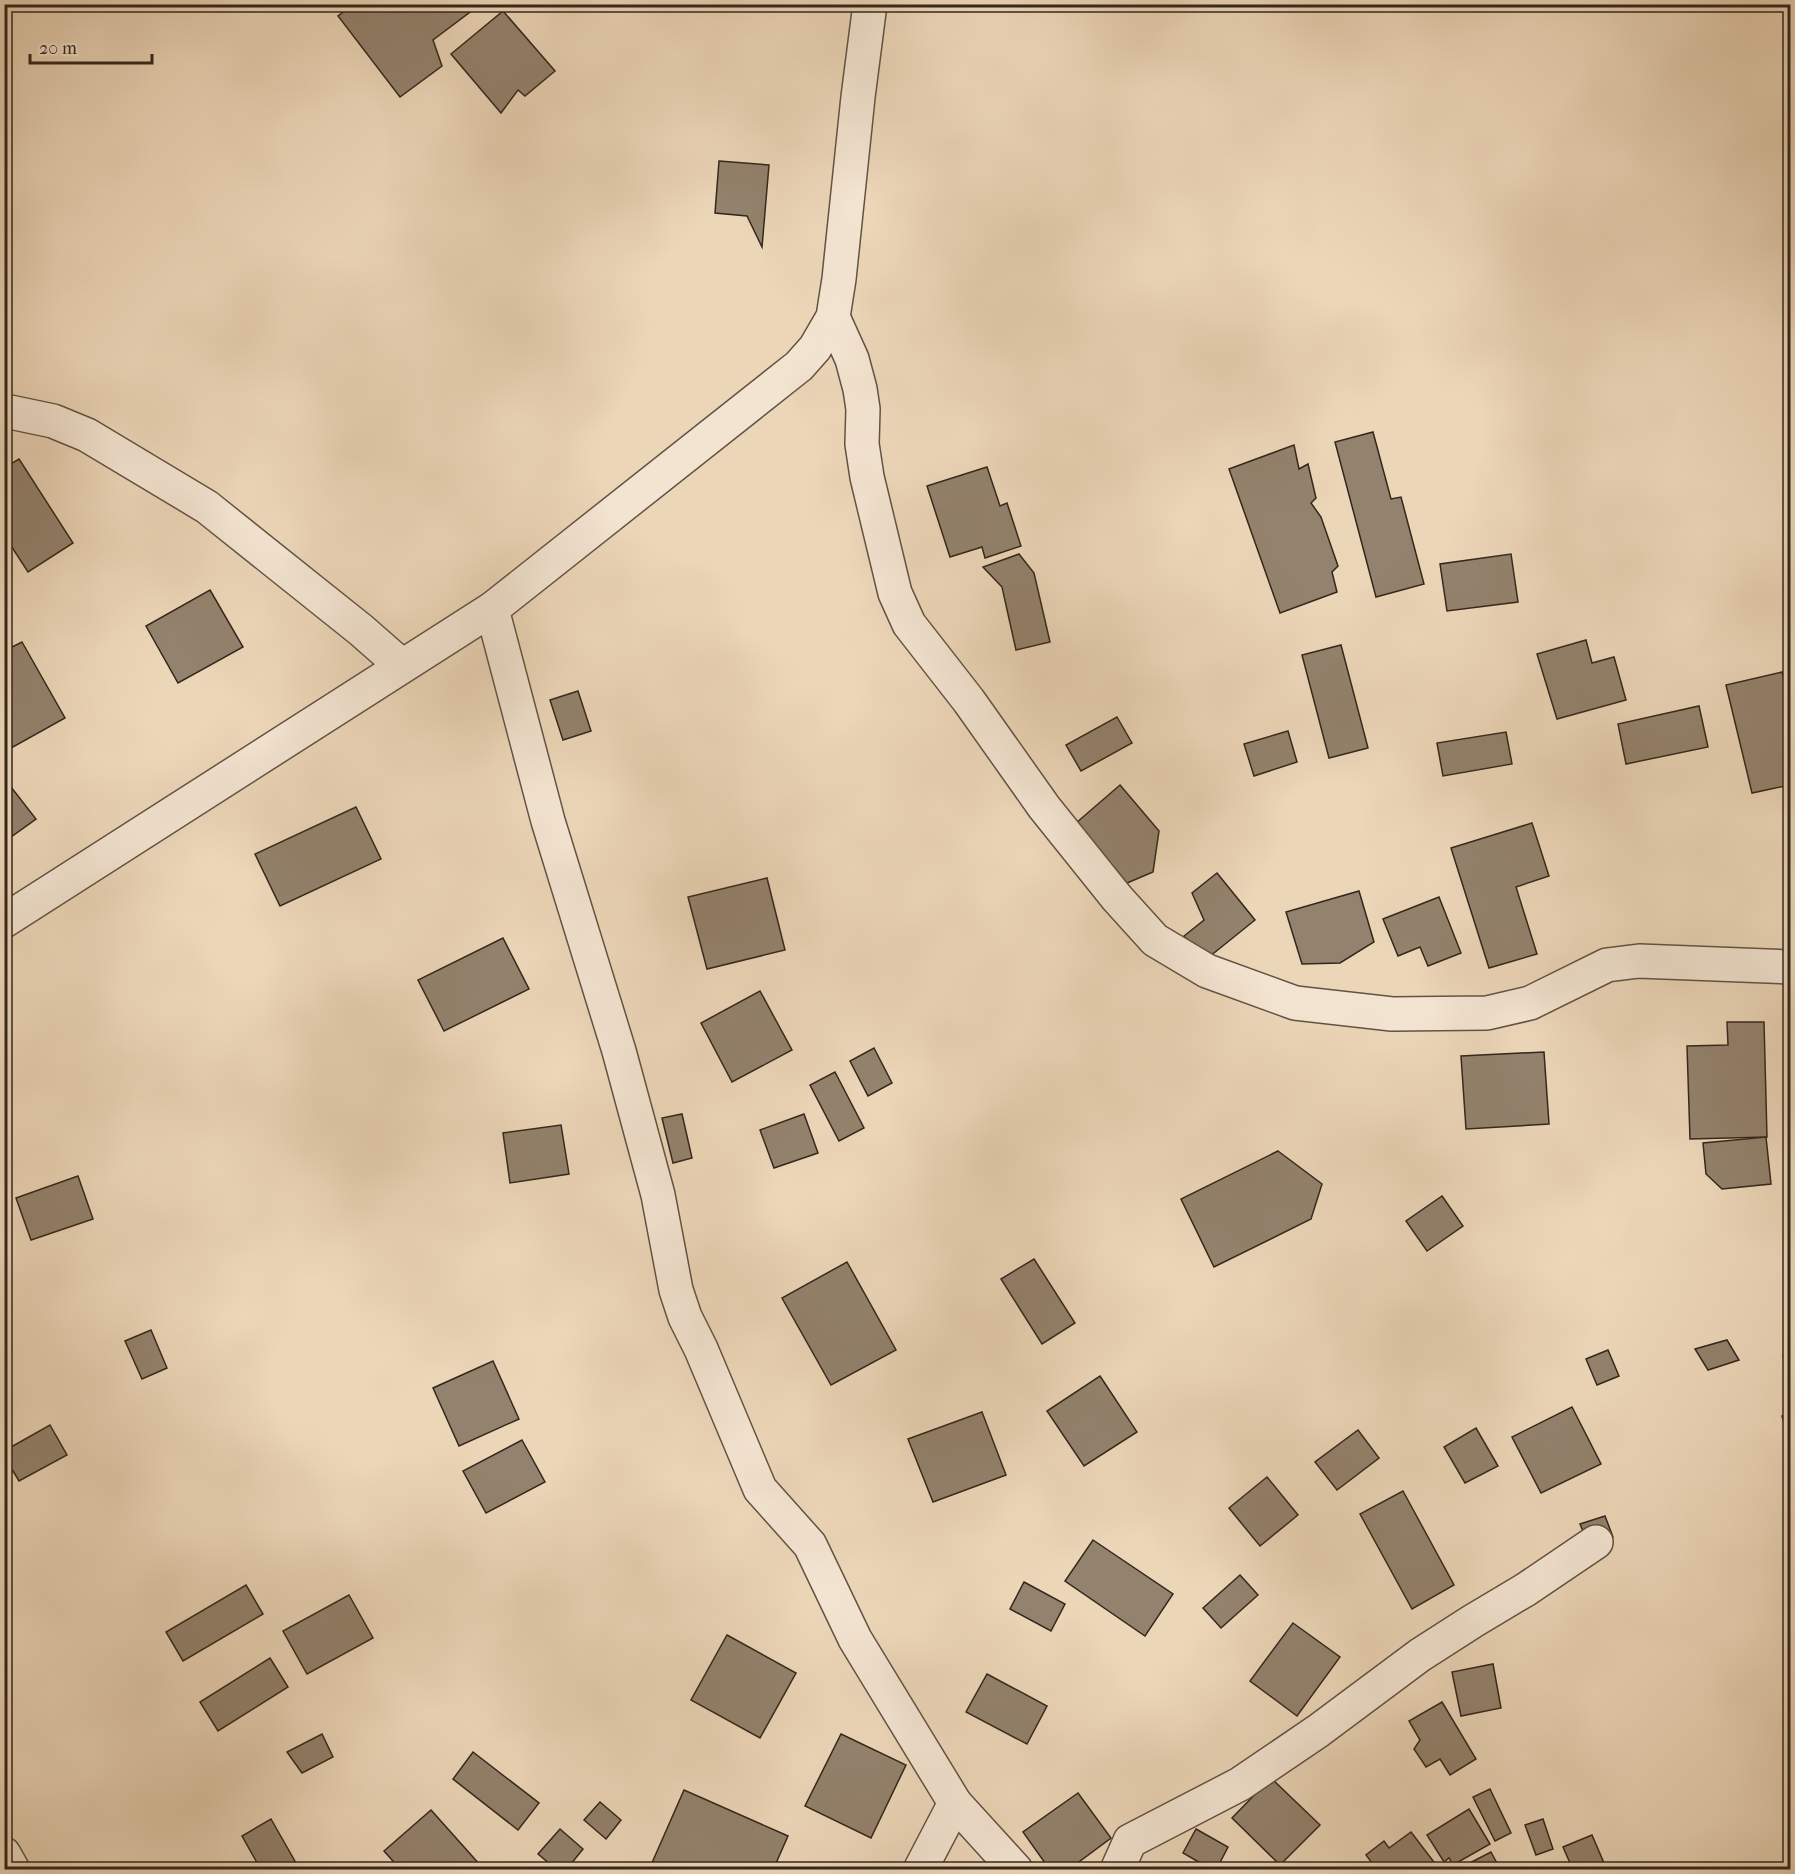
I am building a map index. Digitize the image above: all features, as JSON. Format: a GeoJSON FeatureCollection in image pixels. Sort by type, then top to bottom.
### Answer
{"type":"FeatureCollection","features":[{"type":"Feature","properties":{"kind":"street"},"geometry":{"type":"LineString","coordinates":[[4,921],[492,609],[799,366],[815,348],[833,316],[870,4]]}},
{"type":"Feature","properties":{"kind":"street"},"geometry":{"type":"LineString","coordinates":[[833,316],[852,359],[860,389],[863,409],[862,444],[867,477],[895,593],[909,624],[969,701],[1044,807],[1117,898],[1155,940],[1207,971],[1295,1003],[1392,1014],[1487,1013],[1530,1003],[1606,964],[1639,961],[1791,967]]}},
{"type":"Feature","properties":{"kind":"street"},"geometry":{"type":"LineString","coordinates":[[4,414],[10,412],[53,421],[87,435],[207,507],[361,630],[402,666]]}},
{"type":"Feature","properties":{"kind":"street"},"geometry":{"type":"LineString","coordinates":[[492,609],[548,821],[619,1051],[658,1195],[676,1290],[685,1317],[701,1349],[760,1489],[810,1545],[855,1638],[955,1803],[1017,1869]]}},
{"type":"Feature","properties":{"kind":"street"},"geometry":{"type":"LineString","coordinates":[[1117,1869],[1130,1842],[1240,1784],[1318,1731],[1420,1655],[1525,1590],[1596,1542]]}},
{"type":"Feature","properties":{"kind":"street"},"geometry":{"type":"LineString","coordinates":[[921,1869],[955,1803]]}},
{"type":"Feature","properties":{"kind":"street"},"geometry":{"type":"LineString","coordinates":[[4,1854],[13,1869]]}},
{"type":"Feature","properties":{"kind":"building"},"geometry":{"type":"Polygon","coordinates":[[[354,4],[470,4],[474,9],[433,40],[442,66],[400,97],[338,16],[354,4]]]}},
{"type":"Feature","properties":{"kind":"building"},"geometry":{"type":"Polygon","coordinates":[[[503,11],[555,71],[525,96],[518,90],[501,113],[451,54],[503,11]]]}},
{"type":"Feature","properties":{"kind":"building"},"geometry":{"type":"Polygon","coordinates":[[[719,161],[769,165],[762,247],[747,216],[715,213],[719,161]]]}},
{"type":"Feature","properties":{"kind":"building"},"geometry":{"type":"Polygon","coordinates":[[[1785,391],[1790,391],[1790,432],[1785,391]]]}},
{"type":"Feature","properties":{"kind":"building"},"geometry":{"type":"Polygon","coordinates":[[[1373,432],[1391,499],[1401,497],[1424,584],[1376,597],[1335,442],[1373,432]]]}},
{"type":"Feature","properties":{"kind":"building"},"geometry":{"type":"Polygon","coordinates":[[[1294,445],[1299,469],[1308,464],[1316,498],[1311,503],[1321,517],[1338,566],[1332,572],[1337,592],[1280,613],[1229,469],[1294,445]]]}},
{"type":"Feature","properties":{"kind":"building"},"geometry":{"type":"Polygon","coordinates":[[[19,459],[73,543],[28,572],[4,535],[4,468],[19,459]]]}},
{"type":"Feature","properties":{"kind":"building"},"geometry":{"type":"Polygon","coordinates":[[[987,467],[1000,506],[1007,503],[1021,546],[985,558],[982,547],[950,557],[927,486],[987,467]]]}},
{"type":"Feature","properties":{"kind":"building"},"geometry":{"type":"Polygon","coordinates":[[[1019,554],[1034,573],[1050,642],[1016,650],[1002,587],[983,567],[1019,554]]]}},
{"type":"Feature","properties":{"kind":"building"},"geometry":{"type":"Polygon","coordinates":[[[1511,554],[1518,602],[1447,611],[1440,564],[1511,554]]]}},
{"type":"Feature","properties":{"kind":"building"},"geometry":{"type":"Polygon","coordinates":[[[210,590],[243,647],[178,683],[146,626],[210,590]]]}},
{"type":"Feature","properties":{"kind":"building"},"geometry":{"type":"Polygon","coordinates":[[[1586,640],[1592,663],[1614,657],[1626,700],[1557,719],[1537,654],[1586,640]]]}},
{"type":"Feature","properties":{"kind":"building"},"geometry":{"type":"Polygon","coordinates":[[[22,642],[65,718],[4,752],[4,651],[22,642]]]}},
{"type":"Feature","properties":{"kind":"building"},"geometry":{"type":"Polygon","coordinates":[[[1341,645],[1368,748],[1329,758],[1302,655],[1341,645]]]}},
{"type":"Feature","properties":{"kind":"building"},"geometry":{"type":"Polygon","coordinates":[[[1782,672],[1790,708],[1790,785],[1752,793],[1726,685],[1782,672]]]}},
{"type":"Feature","properties":{"kind":"building"},"geometry":{"type":"Polygon","coordinates":[[[578,691],[591,731],[563,740],[550,700],[578,691]]]}},
{"type":"Feature","properties":{"kind":"building"},"geometry":{"type":"Polygon","coordinates":[[[1699,706],[1708,747],[1626,764],[1618,724],[1699,706]]]}},
{"type":"Feature","properties":{"kind":"building"},"geometry":{"type":"Polygon","coordinates":[[[1117,717],[1132,743],[1081,771],[1066,745],[1117,717]]]}},
{"type":"Feature","properties":{"kind":"building"},"geometry":{"type":"Polygon","coordinates":[[[1288,731],[1297,762],[1254,776],[1244,744],[1288,731]]]}},
{"type":"Feature","properties":{"kind":"building"},"geometry":{"type":"Polygon","coordinates":[[[1506,732],[1512,764],[1443,776],[1437,743],[1506,732]]]}},
{"type":"Feature","properties":{"kind":"building"},"geometry":{"type":"Polygon","coordinates":[[[4,778],[36,819],[4,842],[4,778]]]}},
{"type":"Feature","properties":{"kind":"building"},"geometry":{"type":"Polygon","coordinates":[[[1120,785],[1159,831],[1153,872],[1127,883],[1076,823],[1120,785]]]}},
{"type":"Feature","properties":{"kind":"building"},"geometry":{"type":"Polygon","coordinates":[[[356,807],[381,859],[280,906],[255,854],[356,807]]]}},
{"type":"Feature","properties":{"kind":"building"},"geometry":{"type":"Polygon","coordinates":[[[1532,823],[1549,876],[1516,887],[1537,954],[1489,968],[1451,848],[1532,823]]]}},
{"type":"Feature","properties":{"kind":"building"},"geometry":{"type":"Polygon","coordinates":[[[1217,873],[1255,920],[1204,961],[1184,936],[1204,920],[1192,893],[1217,873]]]}},
{"type":"Feature","properties":{"kind":"building"},"geometry":{"type":"Polygon","coordinates":[[[767,878],[785,950],[707,969],[688,897],[767,878]]]}},
{"type":"Feature","properties":{"kind":"building"},"geometry":{"type":"Polygon","coordinates":[[[1359,891],[1374,942],[1340,963],[1302,964],[1286,912],[1359,891]]]}},
{"type":"Feature","properties":{"kind":"building"},"geometry":{"type":"Polygon","coordinates":[[[1439,897],[1461,953],[1428,966],[1420,947],[1398,956],[1383,919],[1439,897]]]}},
{"type":"Feature","properties":{"kind":"building"},"geometry":{"type":"Polygon","coordinates":[[[503,938],[529,989],[444,1031],[418,980],[503,938]]]}},
{"type":"Feature","properties":{"kind":"building"},"geometry":{"type":"Polygon","coordinates":[[[760,991],[792,1050],[732,1082],[701,1023],[760,991]]]}},
{"type":"Feature","properties":{"kind":"building"},"geometry":{"type":"Polygon","coordinates":[[[1727,1022],[1764,1022],[1767,1137],[1690,1139],[1687,1046],[1728,1045],[1727,1022]]]}},
{"type":"Feature","properties":{"kind":"building"},"geometry":{"type":"Polygon","coordinates":[[[874,1048],[892,1083],[868,1096],[850,1061],[874,1048]]]}},
{"type":"Feature","properties":{"kind":"building"},"geometry":{"type":"Polygon","coordinates":[[[1544,1052],[1549,1124],[1466,1129],[1461,1056],[1544,1052]]]}},
{"type":"Feature","properties":{"kind":"building"},"geometry":{"type":"Polygon","coordinates":[[[835,1072],[864,1128],[839,1141],[810,1085],[835,1072]]]}},
{"type":"Feature","properties":{"kind":"building"},"geometry":{"type":"Polygon","coordinates":[[[682,1114],[692,1158],[673,1163],[662,1118],[682,1114]]]}},
{"type":"Feature","properties":{"kind":"building"},"geometry":{"type":"Polygon","coordinates":[[[804,1114],[818,1153],[774,1168],[760,1130],[804,1114]]]}},
{"type":"Feature","properties":{"kind":"building"},"geometry":{"type":"Polygon","coordinates":[[[561,1125],[569,1174],[510,1183],[503,1133],[561,1125]]]}},
{"type":"Feature","properties":{"kind":"building"},"geometry":{"type":"Polygon","coordinates":[[[1766,1137],[1771,1184],[1722,1189],[1706,1174],[1703,1143],[1766,1137]]]}},
{"type":"Feature","properties":{"kind":"building"},"geometry":{"type":"Polygon","coordinates":[[[1278,1151],[1322,1184],[1311,1219],[1214,1267],[1181,1199],[1278,1151]]]}},
{"type":"Feature","properties":{"kind":"building"},"geometry":{"type":"Polygon","coordinates":[[[78,1176],[93,1219],[31,1240],[16,1198],[78,1176]]]}},
{"type":"Feature","properties":{"kind":"building"},"geometry":{"type":"Polygon","coordinates":[[[1442,1196],[1463,1226],[1427,1251],[1406,1221],[1442,1196]]]}},
{"type":"Feature","properties":{"kind":"building"},"geometry":{"type":"Polygon","coordinates":[[[1034,1259],[1075,1323],[1042,1344],[1001,1279],[1034,1259]]]}},
{"type":"Feature","properties":{"kind":"building"},"geometry":{"type":"Polygon","coordinates":[[[847,1262],[896,1350],[831,1385],[782,1298],[847,1262]]]}},
{"type":"Feature","properties":{"kind":"building"},"geometry":{"type":"Polygon","coordinates":[[[151,1330],[167,1368],[142,1379],[125,1341],[151,1330]]]}},
{"type":"Feature","properties":{"kind":"building"},"geometry":{"type":"Polygon","coordinates":[[[1727,1340],[1739,1360],[1708,1370],[1695,1349],[1727,1340]]]}},
{"type":"Feature","properties":{"kind":"building"},"geometry":{"type":"Polygon","coordinates":[[[1608,1350],[1619,1376],[1597,1385],[1586,1359],[1608,1350]]]}},
{"type":"Feature","properties":{"kind":"building"},"geometry":{"type":"Polygon","coordinates":[[[1790,1355],[1790,1372],[1783,1356],[1790,1355]]]}},
{"type":"Feature","properties":{"kind":"building"},"geometry":{"type":"Polygon","coordinates":[[[493,1361],[519,1419],[459,1446],[433,1388],[493,1361]]]}},
{"type":"Feature","properties":{"kind":"building"},"geometry":{"type":"Polygon","coordinates":[[[1100,1376],[1137,1432],[1084,1466],[1047,1411],[1100,1376]]]}},
{"type":"Feature","properties":{"kind":"building"},"geometry":{"type":"Polygon","coordinates":[[[1572,1407],[1601,1464],[1541,1493],[1512,1437],[1572,1407]]]}},
{"type":"Feature","properties":{"kind":"building"},"geometry":{"type":"Polygon","coordinates":[[[982,1412],[1006,1475],[933,1502],[908,1439],[982,1412]]]}},
{"type":"Feature","properties":{"kind":"building"},"geometry":{"type":"Polygon","coordinates":[[[1790,1414],[1790,1444],[1782,1416],[1790,1414]]]}},
{"type":"Feature","properties":{"kind":"building"},"geometry":{"type":"Polygon","coordinates":[[[50,1425],[67,1455],[19,1481],[4,1456],[4,1451],[50,1425]]]}},
{"type":"Feature","properties":{"kind":"building"},"geometry":{"type":"Polygon","coordinates":[[[1476,1428],[1498,1466],[1465,1483],[1444,1447],[1476,1428]]]}},
{"type":"Feature","properties":{"kind":"building"},"geometry":{"type":"Polygon","coordinates":[[[1358,1430],[1379,1458],[1337,1490],[1315,1462],[1358,1430]]]}},
{"type":"Feature","properties":{"kind":"building"},"geometry":{"type":"Polygon","coordinates":[[[522,1440],[545,1482],[486,1513],[463,1471],[522,1440]]]}},
{"type":"Feature","properties":{"kind":"building"},"geometry":{"type":"Polygon","coordinates":[[[1267,1477],[1298,1515],[1260,1546],[1229,1508],[1267,1477]]]}},
{"type":"Feature","properties":{"kind":"building"},"geometry":{"type":"Polygon","coordinates":[[[1403,1491],[1454,1585],[1412,1609],[1360,1514],[1403,1491]]]}},
{"type":"Feature","properties":{"kind":"building"},"geometry":{"type":"Polygon","coordinates":[[[1605,1516],[1613,1537],[1589,1546],[1580,1524],[1605,1516]]]}},
{"type":"Feature","properties":{"kind":"building"},"geometry":{"type":"Polygon","coordinates":[[[1093,1540],[1173,1594],[1145,1636],[1065,1581],[1093,1540]]]}},
{"type":"Feature","properties":{"kind":"building"},"geometry":{"type":"Polygon","coordinates":[[[1240,1575],[1258,1595],[1221,1628],[1203,1608],[1240,1575]]]}},
{"type":"Feature","properties":{"kind":"building"},"geometry":{"type":"Polygon","coordinates":[[[1024,1582],[1065,1604],[1051,1631],[1010,1609],[1024,1582]]]}},
{"type":"Feature","properties":{"kind":"building"},"geometry":{"type":"Polygon","coordinates":[[[246,1585],[263,1614],[183,1661],[166,1632],[246,1585]]]}},
{"type":"Feature","properties":{"kind":"building"},"geometry":{"type":"Polygon","coordinates":[[[349,1595],[373,1638],[307,1674],[283,1631],[349,1595]]]}},
{"type":"Feature","properties":{"kind":"building"},"geometry":{"type":"Polygon","coordinates":[[[1293,1623],[1340,1657],[1297,1716],[1250,1681],[1293,1623]]]}},
{"type":"Feature","properties":{"kind":"building"},"geometry":{"type":"Polygon","coordinates":[[[727,1635],[796,1673],[760,1738],[691,1700],[727,1635]]]}},
{"type":"Feature","properties":{"kind":"building"},"geometry":{"type":"Polygon","coordinates":[[[270,1658],[288,1687],[218,1731],[200,1702],[270,1658]]]}},
{"type":"Feature","properties":{"kind":"building"},"geometry":{"type":"Polygon","coordinates":[[[1493,1664],[1501,1708],[1461,1716],[1452,1672],[1493,1664]]]}},
{"type":"Feature","properties":{"kind":"building"},"geometry":{"type":"Polygon","coordinates":[[[987,1674],[1047,1706],[1027,1744],[966,1712],[987,1674]]]}},
{"type":"Feature","properties":{"kind":"building"},"geometry":{"type":"Polygon","coordinates":[[[1442,1702],[1476,1759],[1450,1775],[1440,1759],[1426,1767],[1414,1749],[1420,1740],[1409,1721],[1442,1702]]]}},
{"type":"Feature","properties":{"kind":"building"},"geometry":{"type":"Polygon","coordinates":[[[322,1734],[333,1757],[302,1773],[287,1752],[322,1734]]]}},
{"type":"Feature","properties":{"kind":"building"},"geometry":{"type":"Polygon","coordinates":[[[841,1734],[906,1765],[871,1838],[805,1806],[841,1734]]]}},
{"type":"Feature","properties":{"kind":"building"},"geometry":{"type":"Polygon","coordinates":[[[473,1752],[539,1803],[518,1830],[453,1779],[473,1752]]]}},
{"type":"Feature","properties":{"kind":"building"},"geometry":{"type":"Polygon","coordinates":[[[1271,1778],[1320,1825],[1280,1865],[1232,1818],[1271,1778]]]}},
{"type":"Feature","properties":{"kind":"building"},"geometry":{"type":"Polygon","coordinates":[[[1490,1789],[1511,1833],[1495,1841],[1473,1797],[1490,1789]]]}},
{"type":"Feature","properties":{"kind":"building"},"geometry":{"type":"Polygon","coordinates":[[[684,1790],[788,1836],[773,1870],[662,1870],[651,1865],[684,1790]]]}},
{"type":"Feature","properties":{"kind":"building"},"geometry":{"type":"Polygon","coordinates":[[[1078,1793],[1111,1838],[1068,1870],[1050,1870],[1023,1832],[1078,1793]]]}},
{"type":"Feature","properties":{"kind":"building"},"geometry":{"type":"Polygon","coordinates":[[[600,1802],[621,1820],[606,1839],[584,1820],[600,1802]]]}},
{"type":"Feature","properties":{"kind":"building"},"geometry":{"type":"Polygon","coordinates":[[[1469,1809],[1490,1844],[1453,1865],[1449,1858],[1444,1862],[1427,1835],[1469,1809]]]}},
{"type":"Feature","properties":{"kind":"building"},"geometry":{"type":"Polygon","coordinates":[[[431,1810],[481,1866],[477,1870],[401,1870],[384,1851],[431,1810]]]}},
{"type":"Feature","properties":{"kind":"building"},"geometry":{"type":"Polygon","coordinates":[[[271,1819],[300,1870],[261,1870],[242,1836],[271,1819]]]}},
{"type":"Feature","properties":{"kind":"building"},"geometry":{"type":"Polygon","coordinates":[[[1543,1819],[1553,1849],[1536,1855],[1525,1825],[1543,1819]]]}},
{"type":"Feature","properties":{"kind":"building"},"geometry":{"type":"Polygon","coordinates":[[[560,1829],[583,1849],[566,1870],[557,1870],[538,1854],[560,1829]]]}},
{"type":"Feature","properties":{"kind":"building"},"geometry":{"type":"Polygon","coordinates":[[[1196,1829],[1228,1847],[1216,1870],[1183,1853],[1196,1829]]]}},
{"type":"Feature","properties":{"kind":"building"},"geometry":{"type":"Polygon","coordinates":[[[1411,1832],[1440,1870],[1372,1870],[1375,1867],[1366,1855],[1384,1841],[1389,1848],[1411,1832]]]}},
{"type":"Feature","properties":{"kind":"building"},"geometry":{"type":"Polygon","coordinates":[[[1592,1835],[1607,1870],[1590,1870],[1588,1864],[1573,1870],[1563,1847],[1592,1835]]]}},
{"type":"Feature","properties":{"kind":"building"},"geometry":{"type":"Polygon","coordinates":[[[1491,1852],[1499,1867],[1495,1870],[1456,1870],[1491,1852]]]}}]}
